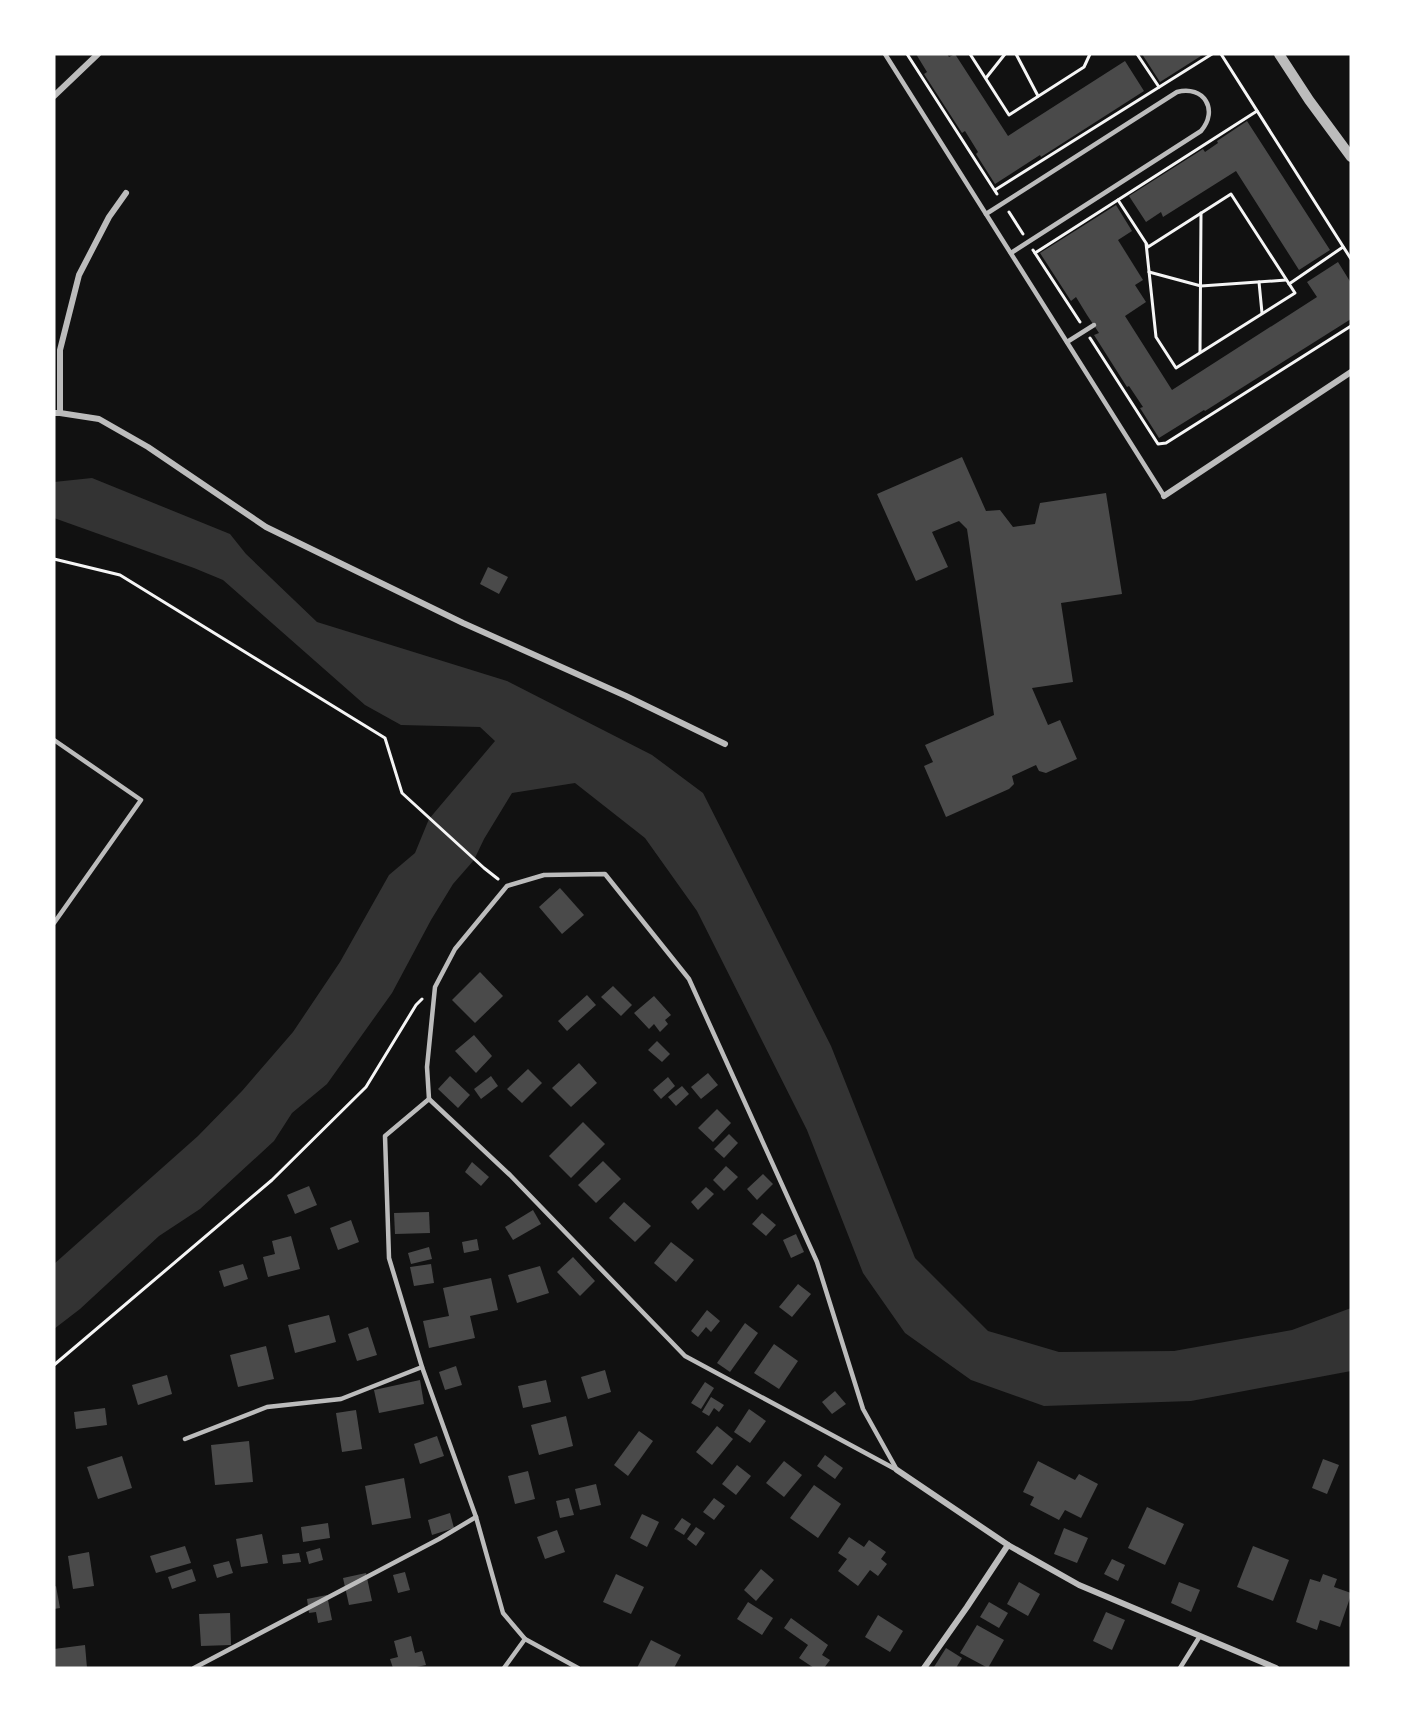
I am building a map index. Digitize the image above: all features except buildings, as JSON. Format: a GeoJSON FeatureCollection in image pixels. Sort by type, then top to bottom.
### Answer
{"type":"FeatureCollection","features":[{"type":"Feature","properties":{"kind":"street"},"geometry":{"type":"LineString","coordinates":[[54,96],[98,54]]}},
{"type":"Feature","properties":{"kind":"street"},"geometry":{"type":"LineString","coordinates":[[1279,54],[1351,157]]}},
{"type":"Feature","properties":{"kind":"street"},"geometry":{"type":"LineString","coordinates":[[126,193],[109,217],[79,275],[60,350],[57,413],[99,419],[148,447],[266,527],[463,623],[626,696],[726,744]]}},
{"type":"Feature","properties":{"kind":"street"},"geometry":{"type":"LineString","coordinates":[[1164,496],[1351,372]]}},
{"type":"Feature","properties":{"kind":"street"},"geometry":{"type":"LineString","coordinates":[[897,1470],[1008,1545],[1079,1585],[1276,1668]]}},
{"type":"Feature","properties":{"kind":"street"},"geometry":{"type":"LineString","coordinates":[[924,1668],[1008,1545]]}},
{"type":"Feature","properties":{"kind":"lane"},"geometry":{"type":"LineString","coordinates":[[885,54],[1164,496]]}},
{"type":"Feature","properties":{"kind":"lane"},"geometry":{"type":"LineString","coordinates":[[986,214],[1177,92],[1193,91],[1206,101],[1209,119],[1201,131],[1011,253]]}},
{"type":"Feature","properties":{"kind":"lane"},"geometry":{"type":"LineString","coordinates":[[1067,342],[1094,325]]}},
{"type":"Feature","properties":{"kind":"lane"},"geometry":{"type":"LineString","coordinates":[[54,740],[141,800],[54,923]]}},
{"type":"Feature","properties":{"kind":"lane"},"geometry":{"type":"LineString","coordinates":[[605,873],[689,979],[817,1262],[863,1409],[897,1470],[685,1356],[510,1174],[429,1099],[427,1067],[435,987],[455,949],[507,886],[544,875],[605,873]]}},
{"type":"Feature","properties":{"kind":"lane"},"geometry":{"type":"LineString","coordinates":[[429,1099],[385,1136],[389,1258],[422,1367],[476,1517],[503,1613],[525,1639],[578,1668]]}},
{"type":"Feature","properties":{"kind":"lane"},"geometry":{"type":"LineString","coordinates":[[185,1439],[267,1407],[340,1399],[422,1367]]}},
{"type":"Feature","properties":{"kind":"lane"},"geometry":{"type":"LineString","coordinates":[[194,1668],[439,1539],[476,1517]]}},
{"type":"Feature","properties":{"kind":"lane"},"geometry":{"type":"LineString","coordinates":[[1180,1668],[1200,1636]]}},
{"type":"Feature","properties":{"kind":"lane"},"geometry":{"type":"LineString","coordinates":[[504,1668],[525,1639]]}},
{"type":"Feature","properties":{"kind":"path"},"geometry":{"type":"LineString","coordinates":[[907,54],[1158,444],[1166,443],[1351,326]]}},
{"type":"Feature","properties":{"kind":"path"},"geometry":{"type":"LineString","coordinates":[[970,54],[1009,115],[1084,67],[1090,54]]}},
{"type":"Feature","properties":{"kind":"path"},"geometry":{"type":"LineString","coordinates":[[986,78],[1005,54]]}},
{"type":"Feature","properties":{"kind":"path"},"geometry":{"type":"LineString","coordinates":[[1016,54],[1038,96]]}},
{"type":"Feature","properties":{"kind":"path"},"geometry":{"type":"LineString","coordinates":[[1137,54],[1159,87]]}},
{"type":"Feature","properties":{"kind":"path"},"geometry":{"type":"LineString","coordinates":[[995,190],[1212,54]]}},
{"type":"Feature","properties":{"kind":"path"},"geometry":{"type":"LineString","coordinates":[[1221,54],[1351,259]]}},
{"type":"Feature","properties":{"kind":"path"},"geometry":{"type":"LineString","coordinates":[[1035,253],[1257,111]]}},
{"type":"Feature","properties":{"kind":"path"},"geometry":{"type":"LineString","coordinates":[[1118,200],[1146,243],[1148,247],[1231,194],[1295,293],[1176,368],[1155,338],[1146,243]]}},
{"type":"Feature","properties":{"kind":"path"},"geometry":{"type":"LineString","coordinates":[[1200,353],[1202,213]]}},
{"type":"Feature","properties":{"kind":"path"},"geometry":{"type":"LineString","coordinates":[[1149,272],[1201,286],[1288,282],[1343,247]]}},
{"type":"Feature","properties":{"kind":"path"},"geometry":{"type":"LineString","coordinates":[[1259,282],[1262,314]]}},
{"type":"Feature","properties":{"kind":"path"},"geometry":{"type":"LineString","coordinates":[[54,559],[120,575],[385,738],[402,794],[507,886]]}},
{"type":"Feature","properties":{"kind":"path"},"geometry":{"type":"LineString","coordinates":[[54,1365],[272,1180],[366,1087],[416,1005],[435,987]]}},
{"type":"Feature","properties":{"kind":"shaded area"},"geometry":{"type":"Polygon","coordinates":[[[92,478],[230,534],[246,554],[317,622],[507,681],[652,755],[703,793],[831,1046],[915,1258],[988,1331],[1059,1352],[1174,1351],[1292,1330],[1351,1308],[1351,1371],[1191,1401],[1044,1406],[971,1380],[905,1333],[863,1273],[807,1130],[697,911],[645,838],[575,783],[512,793],[474,860],[453,884],[431,920],[392,993],[327,1084],[292,1113],[274,1141],[200,1209],[159,1236],[80,1309],[54,1329],[54,1264],[198,1136],[242,1091],[293,1032],[340,962],[389,875],[415,853],[429,819],[495,741],[480,727],[401,725],[365,705],[223,580],[54,518],[54,482],[92,478]]]}}]}
